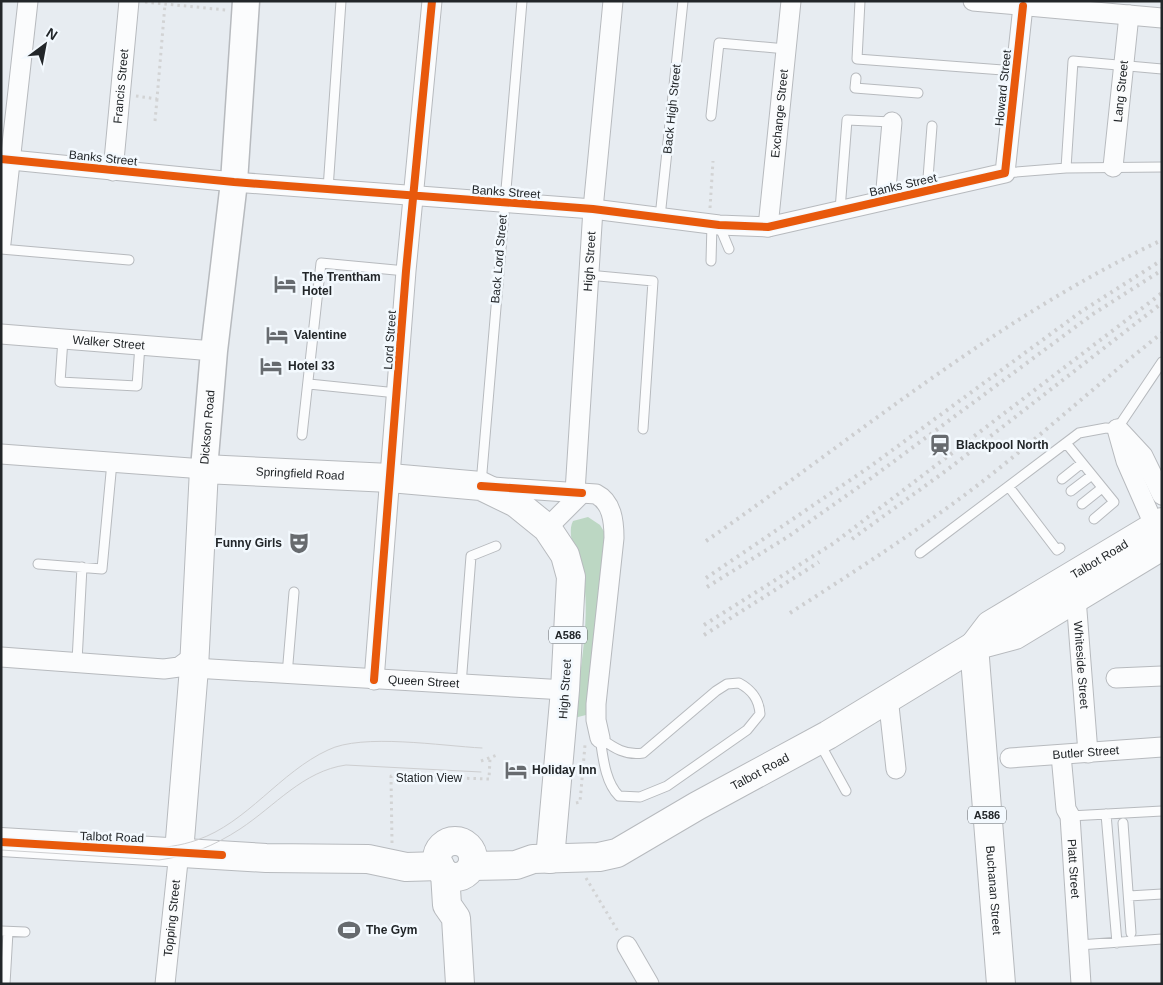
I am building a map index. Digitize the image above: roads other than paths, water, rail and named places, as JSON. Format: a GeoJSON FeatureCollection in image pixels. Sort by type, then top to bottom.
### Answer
{"type":"FeatureCollection","features":[{"type":"Feature","properties":{"kind":"main road","name":"Springfield Road"},"geometry":{"type":"LineString","coordinates":[[204,468],[390,478],[481,486]]}},
{"type":"Feature","properties":{"kind":"main road","name":"Dickson Road"},"geometry":{"type":"LineString","coordinates":[[179,852],[194,662],[204,468]]}},
{"type":"Feature","properties":{"kind":"main road","name":"High Street"},"geometry":{"type":"LineString","coordinates":[[481,486],[516,503],[547,528],[565,555],[570,570],[565,690],[554,826],[542,859]]}},
{"type":"Feature","properties":{"kind":"main road","name":"Talbot Road"},"geometry":{"type":"LineString","coordinates":[[1,842],[266,858],[380,854],[406,867],[455,863],[513,849],[542,859],[588,866],[617,853],[697,806],[818,740],[974,646],[990,625],[1071,589],[1160,534]]}},
{"type":"Feature","properties":{"kind":"main road","name":"Buchanan Street"},"geometry":{"type":"LineString","coordinates":[[974,646],[1001,984]]}},
{"type":"Feature","properties":{"kind":"main road"},"geometry":{"type":"LineString","coordinates":[[554,826],[588,866]]}},
{"type":"Feature","properties":{"kind":"main road"},"geometry":{"type":"LineString","coordinates":[[455,863],[447,905],[456,918],[460,984]]}},
{"type":"Feature","properties":{"kind":"street"},"geometry":{"type":"LineString","coordinates":[[1,243],[6,159],[28,1]]}},
{"type":"Feature","properties":{"kind":"street","name":"Francis Street"},"geometry":{"type":"LineString","coordinates":[[113,171],[129,1]]}},
{"type":"Feature","properties":{"kind":"street","name":"Lord Street"},"geometry":{"type":"LineString","coordinates":[[374,680],[406,272],[432,1]]}},
{"type":"Feature","properties":{"kind":"street","name":"High Street"},"geometry":{"type":"LineString","coordinates":[[585,494],[588,275],[613,1]]}},
{"type":"Feature","properties":{"kind":"street","name":"Exchange Street"},"geometry":{"type":"LineString","coordinates":[[768,227],[791,1]]}},
{"type":"Feature","properties":{"kind":"street"},"geometry":{"type":"LineString","coordinates":[[973,1],[1026,4],[1162,18]]}},
{"type":"Feature","properties":{"kind":"street","name":"Howard Street"},"geometry":{"type":"LineString","coordinates":[[1005,173],[1016,71],[1026,4]]}},
{"type":"Feature","properties":{"kind":"street","name":"Dickson Road"},"geometry":{"type":"LineString","coordinates":[[204,468],[214,351],[234,182],[246,7]]}},
{"type":"Feature","properties":{"kind":"street","name":"Lang Street"},"geometry":{"type":"LineString","coordinates":[[1113,167],[1128,15]]}},
{"type":"Feature","properties":{"kind":"street"},"geometry":{"type":"LineString","coordinates":[[885,200],[892,122]]}},
{"type":"Feature","properties":{"kind":"street","name":"Banks Street"},"geometry":{"type":"LineString","coordinates":[[6,159],[234,182],[593,209],[713,224],[768,227],[1005,173]]}},
{"type":"Feature","properties":{"kind":"street","name":"Walker Street"},"geometry":{"type":"LineString","coordinates":[[1,334],[214,351]]}},
{"type":"Feature","properties":{"kind":"street"},"geometry":{"type":"LineString","coordinates":[[1117,428],[1143,456],[1162,495]]}},
{"type":"Feature","properties":{"kind":"street","name":"Talbot Road"},"geometry":{"type":"LineString","coordinates":[[1117,428],[1126,461],[1160,534]]}},
{"type":"Feature","properties":{"kind":"street","name":"Springfield Road"},"geometry":{"type":"LineString","coordinates":[[1,454],[204,468]]}},
{"type":"Feature","properties":{"kind":"street","name":"Springfield Road"},"geometry":{"type":"LineString","coordinates":[[481,486],[585,494]]}},
{"type":"Feature","properties":{"kind":"street"},"geometry":{"type":"LineString","coordinates":[[547,528],[585,494],[606,502],[614,523],[596,704],[596,720],[600,738]]}},
{"type":"Feature","properties":{"kind":"street","name":"Whiteside Street"},"geometry":{"type":"LineString","coordinates":[[1071,589],[1088,752]]}},
{"type":"Feature","properties":{"kind":"street"},"geometry":{"type":"LineString","coordinates":[[1,656],[164,669],[194,662]]}},
{"type":"Feature","properties":{"kind":"street","name":"Queen Street"},"geometry":{"type":"LineString","coordinates":[[194,662],[287,675],[565,690]]}},
{"type":"Feature","properties":{"kind":"street"},"geometry":{"type":"LineString","coordinates":[[1116,678],[1162,676]]}},
{"type":"Feature","properties":{"kind":"street"},"geometry":{"type":"LineString","coordinates":[[888,697],[896,770]]}},
{"type":"Feature","properties":{"kind":"street","name":"Butler Street"},"geometry":{"type":"LineString","coordinates":[[1010,758],[1162,747]]}},
{"type":"Feature","properties":{"kind":"street","name":"Platt Street"},"geometry":{"type":"LineString","coordinates":[[1061,754],[1066,809],[1070,816],[1081,984]]}},
{"type":"Feature","properties":{"kind":"street","name":"Topping Street"},"geometry":{"type":"LineString","coordinates":[[165,984],[179,852]]}},
{"type":"Feature","properties":{"kind":"street"},"geometry":{"type":"LineString","coordinates":[[628,946],[649,984]]}},
{"type":"Feature","properties":{"kind":"lane"},"geometry":{"type":"LineString","coordinates":[[328,189],[341,1]]}},
{"type":"Feature","properties":{"kind":"lane","name":"Back Lord Street"},"geometry":{"type":"LineString","coordinates":[[481,486],[522,1]]}},
{"type":"Feature","properties":{"kind":"lane","name":"Back High Street"},"geometry":{"type":"LineString","coordinates":[[660,216],[683,1]]}},
{"type":"Feature","properties":{"kind":"lane"},"geometry":{"type":"LineString","coordinates":[[860,1],[857,61],[1016,71]]}},
{"type":"Feature","properties":{"kind":"lane"},"geometry":{"type":"LineString","coordinates":[[712,116],[719,43],[786,49]]}},
{"type":"Feature","properties":{"kind":"lane"},"geometry":{"type":"LineString","coordinates":[[1066,168],[1073,61],[1162,69]]}},
{"type":"Feature","properties":{"kind":"lane"},"geometry":{"type":"LineString","coordinates":[[856,78],[855,88],[918,93]]}},
{"type":"Feature","properties":{"kind":"lane"},"geometry":{"type":"LineString","coordinates":[[840,210],[847,120],[892,122]]}},
{"type":"Feature","properties":{"kind":"lane"},"geometry":{"type":"LineString","coordinates":[[927,191],[932,126]]}},
{"type":"Feature","properties":{"kind":"lane"},"geometry":{"type":"LineString","coordinates":[[1005,173],[1066,168],[1162,167]]}},
{"type":"Feature","properties":{"kind":"lane"},"geometry":{"type":"LineString","coordinates":[[713,224],[729,249]]}},
{"type":"Feature","properties":{"kind":"lane"},"geometry":{"type":"LineString","coordinates":[[711,262],[713,224]]}},
{"type":"Feature","properties":{"kind":"lane"},"geometry":{"type":"LineString","coordinates":[[1,249],[129,260]]}},
{"type":"Feature","properties":{"kind":"lane"},"geometry":{"type":"LineString","coordinates":[[302,435],[321,263],[406,272]]}},
{"type":"Feature","properties":{"kind":"lane"},"geometry":{"type":"LineString","coordinates":[[588,275],[653,281],[643,429]]}},
{"type":"Feature","properties":{"kind":"lane"},"geometry":{"type":"LineString","coordinates":[[63,339],[60,382],[137,386],[140,345]]}},
{"type":"Feature","properties":{"kind":"lane"},"geometry":{"type":"LineString","coordinates":[[920,553],[1079,433],[1117,428],[1162,362]]}},
{"type":"Feature","properties":{"kind":"lane"},"geometry":{"type":"LineString","coordinates":[[309,384],[397,394]]}},
{"type":"Feature","properties":{"kind":"lane"},"geometry":{"type":"LineString","coordinates":[[1066,443],[1114,502],[1094,519]]}},
{"type":"Feature","properties":{"kind":"lane"},"geometry":{"type":"LineString","coordinates":[[38,564],[102,569],[112,462]]}},
{"type":"Feature","properties":{"kind":"lane"},"geometry":{"type":"LineString","coordinates":[[1062,479],[1082,463]]}},
{"type":"Feature","properties":{"kind":"lane"},"geometry":{"type":"LineString","coordinates":[[1071,491],[1092,475]]}},
{"type":"Feature","properties":{"kind":"lane"},"geometry":{"type":"LineString","coordinates":[[1008,487],[1037,521],[1057,550],[1060,548]]}},
{"type":"Feature","properties":{"kind":"lane"},"geometry":{"type":"LineString","coordinates":[[1082,504],[1102,488]]}},
{"type":"Feature","properties":{"kind":"lane"},"geometry":{"type":"LineString","coordinates":[[461,685],[471,556],[496,546]]}},
{"type":"Feature","properties":{"kind":"lane"},"geometry":{"type":"LineString","coordinates":[[77,661],[82,567]]}},
{"type":"Feature","properties":{"kind":"lane"},"geometry":{"type":"LineString","coordinates":[[287,675],[294,592]]}},
{"type":"Feature","properties":{"kind":"lane"},"geometry":{"type":"LineString","coordinates":[[740,683],[748,687],[757,700],[759,707],[760,714],[747,730],[667,786],[640,797],[618,796],[613,790],[605,765],[600,738],[614,748],[628,753],[643,753],[727,684],[740,683]]}},
{"type":"Feature","properties":{"kind":"lane"},"geometry":{"type":"LineString","coordinates":[[818,740],[846,791]]}},
{"type":"Feature","properties":{"kind":"lane"},"geometry":{"type":"LineString","coordinates":[[1070,816],[1162,811]]}},
{"type":"Feature","properties":{"kind":"lane"},"geometry":{"type":"LineString","coordinates":[[1106,814],[1116,942]]}},
{"type":"Feature","properties":{"kind":"lane"},"geometry":{"type":"LineString","coordinates":[[1123,823],[1131,933]]}},
{"type":"Feature","properties":{"kind":"lane"},"geometry":{"type":"LineString","coordinates":[[1129,896],[1162,894]]}},
{"type":"Feature","properties":{"kind":"lane"},"geometry":{"type":"LineString","coordinates":[[5,984],[5,931],[25,932]]}},
{"type":"Feature","properties":{"kind":"lane"},"geometry":{"type":"LineString","coordinates":[[1078,945],[1162,940]]}},
{"type":"Feature","properties":{"kind":"tram line"},"geometry":{"type":"LineString","coordinates":[[1,842],[132,848],[158,848],[184,844],[215,832],[232,822],[311,759],[343,745],[381,741],[482,748]]}},
{"type":"Feature","properties":{"kind":"tram line"},"geometry":{"type":"LineString","coordinates":[[1,850],[159,860],[181,856],[201,849],[230,835],[303,782],[316,774],[331,769],[346,765],[481,772]]}},
{"type":"Feature","properties":{"kind":"railway"},"geometry":{"type":"LineString","coordinates":[[706,541],[984,342],[1042,305],[1101,271],[1162,240]]}},
{"type":"Feature","properties":{"kind":"railway"},"geometry":{"type":"LineString","coordinates":[[706,578],[868,468],[1082,311],[1162,260]]}},
{"type":"Feature","properties":{"kind":"railway"},"geometry":{"type":"LineString","coordinates":[[707,587],[789,536],[870,479],[1093,314],[1162,270]]}},
{"type":"Feature","properties":{"kind":"railway"},"geometry":{"type":"LineString","coordinates":[[704,625],[834,543],[1162,293]]}},
{"type":"Feature","properties":{"kind":"railway"},"geometry":{"type":"LineString","coordinates":[[852,539],[947,470],[1162,303]]}},
{"type":"Feature","properties":{"kind":"railway"},"geometry":{"type":"LineString","coordinates":[[790,613],[904,538],[959,499],[1013,457],[1162,333]]}},
{"type":"Feature","properties":{"kind":"railway"},"geometry":{"type":"LineString","coordinates":[[704,635],[819,562]]}},
{"type":"Feature","properties":{"kind":"place","name":"The Trentham Hotel"},"geometry":{"type":"Point","coordinates":[285,284]}},
{"type":"Feature","properties":{"kind":"place","name":"Valentine"},"geometry":{"type":"Point","coordinates":[277,335]}},
{"type":"Feature","properties":{"kind":"place","name":"Hotel 33"},"geometry":{"type":"Point","coordinates":[271,366]}},
{"type":"Feature","properties":{"kind":"place","name":"Blackpool North"},"geometry":{"type":"Point","coordinates":[940,445]}},
{"type":"Feature","properties":{"kind":"place","name":"Funny Girls"},"geometry":{"type":"Point","coordinates":[299,543]}},
{"type":"Feature","properties":{"kind":"place","name":"Holiday Inn"},"geometry":{"type":"Point","coordinates":[516,770]}},
{"type":"Feature","properties":{"kind":"place","name":"The Gym"},"geometry":{"type":"Point","coordinates":[349,930]}}]}
